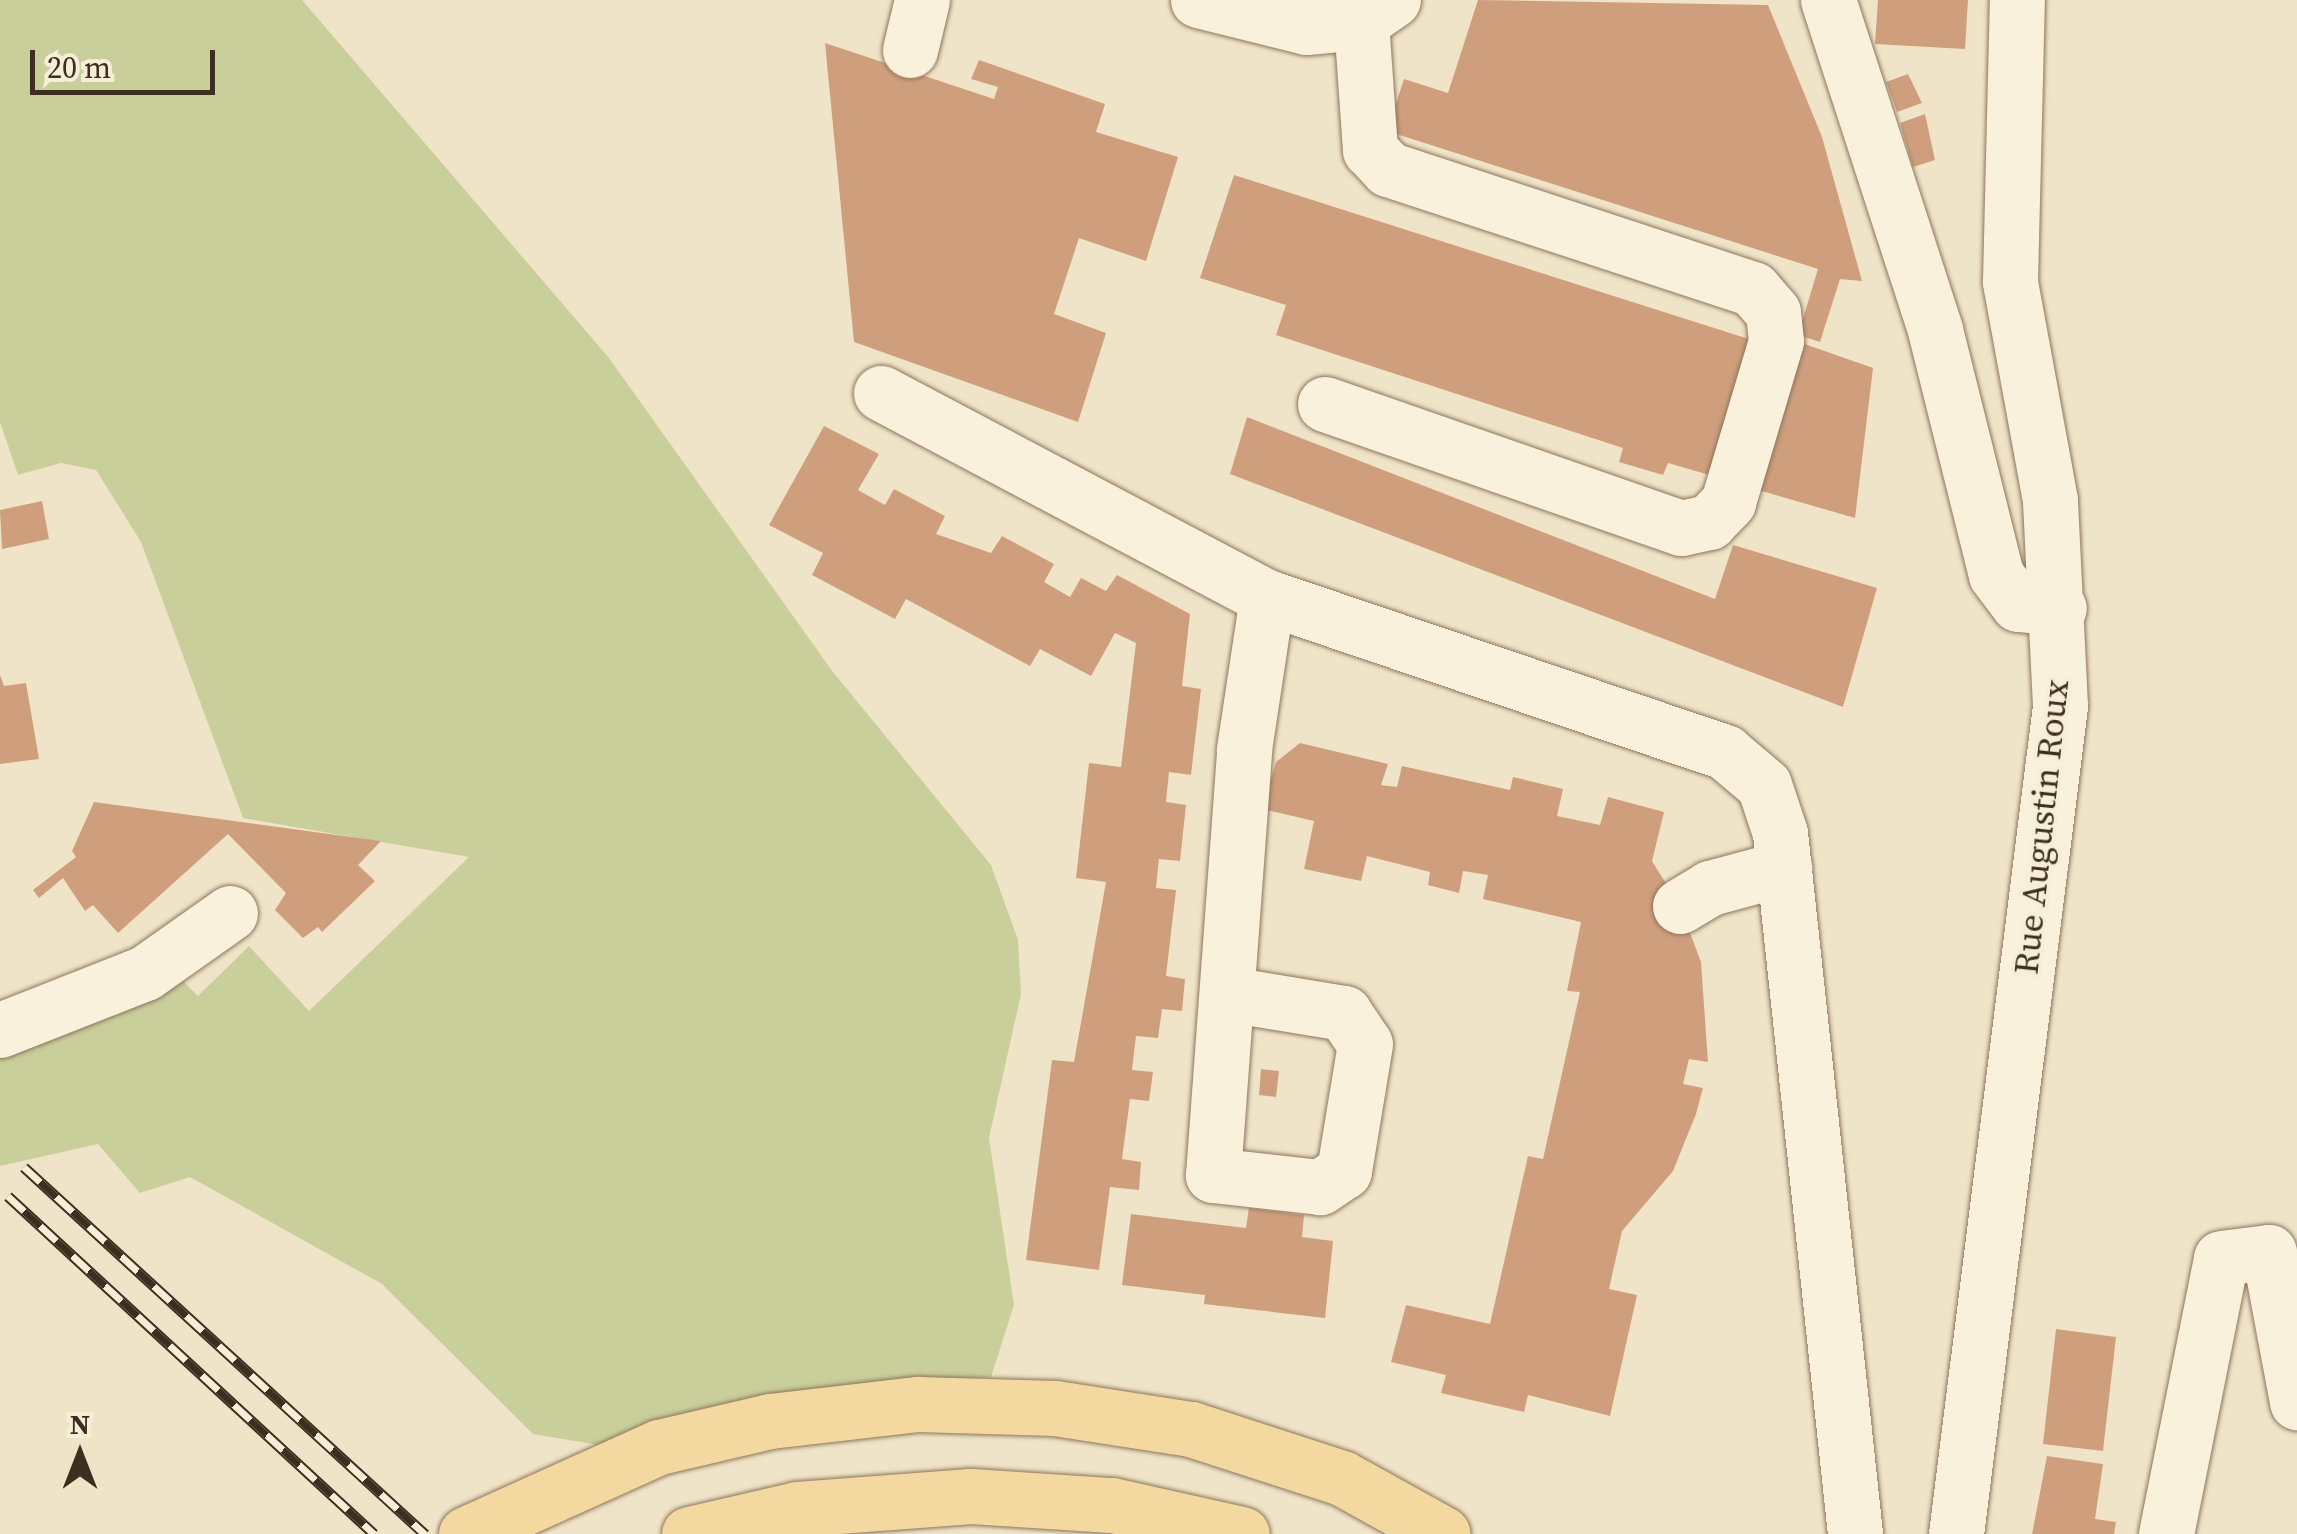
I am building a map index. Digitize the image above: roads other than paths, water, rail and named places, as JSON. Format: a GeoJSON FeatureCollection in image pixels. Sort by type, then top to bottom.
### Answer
{"type":"FeatureCollection","features":[{"type":"Feature","properties":{"kind":"main road"},"geometry":{"type":"LineString","coordinates":[[466,1534],[659,1447],[770,1421],[918,1404],[1055,1408],[1191,1429],[1342,1478],[1443,1534]]}},
{"type":"Feature","properties":{"kind":"main road"},"geometry":{"type":"LineString","coordinates":[[689,1534],[815,1506],[971,1496],[1112,1504],[1242,1534]]}},
{"type":"Feature","properties":{"kind":"street"},"geometry":{"type":"LineString","coordinates":[[1198,0],[1306,27],[1378,11],[1370,150],[1388,169],[1753,288],[1773,312],[1776,341],[1728,502],[1709,522],[1681,528],[1325,404]]}},
{"type":"Feature","properties":{"kind":"street"},"geometry":{"type":"LineString","coordinates":[[1828,0],[1935,330],[1996,575],[2018,604],[2059,608]]}},
{"type":"Feature","properties":{"kind":"street","name":"Rue Augustin Roux"},"geometry":{"type":"LineString","coordinates":[[1956,1534],[2060,706],[2059,608],[2050,500],[2010,281],[2017,0]]}},
{"type":"Feature","properties":{"kind":"street"},"geometry":{"type":"LineString","coordinates":[[881,392],[1268,597],[1725,752],[1764,785],[1784,868],[1855,1534]]}},
{"type":"Feature","properties":{"kind":"street"},"geometry":{"type":"LineString","coordinates":[[1228,994],[1244,749],[1268,597]]}},
{"type":"Feature","properties":{"kind":"street"},"geometry":{"type":"LineString","coordinates":[[1680,906],[1710,888],[1784,868]]}},
{"type":"Feature","properties":{"kind":"street"},"geometry":{"type":"LineString","coordinates":[[0,1030],[145,973],[230,913]]}},
{"type":"Feature","properties":{"kind":"street"},"geometry":{"type":"LineString","coordinates":[[2166,1534],[2221,1258],[2269,1252],[2297,1402]]}},
{"type":"Feature","properties":{"kind":"railway"},"geometry":{"type":"LineString","coordinates":[[24,1167],[425,1534]]}},
{"type":"Feature","properties":{"kind":"railway"},"geometry":{"type":"LineString","coordinates":[[8,1196],[374,1534]]}}]}
